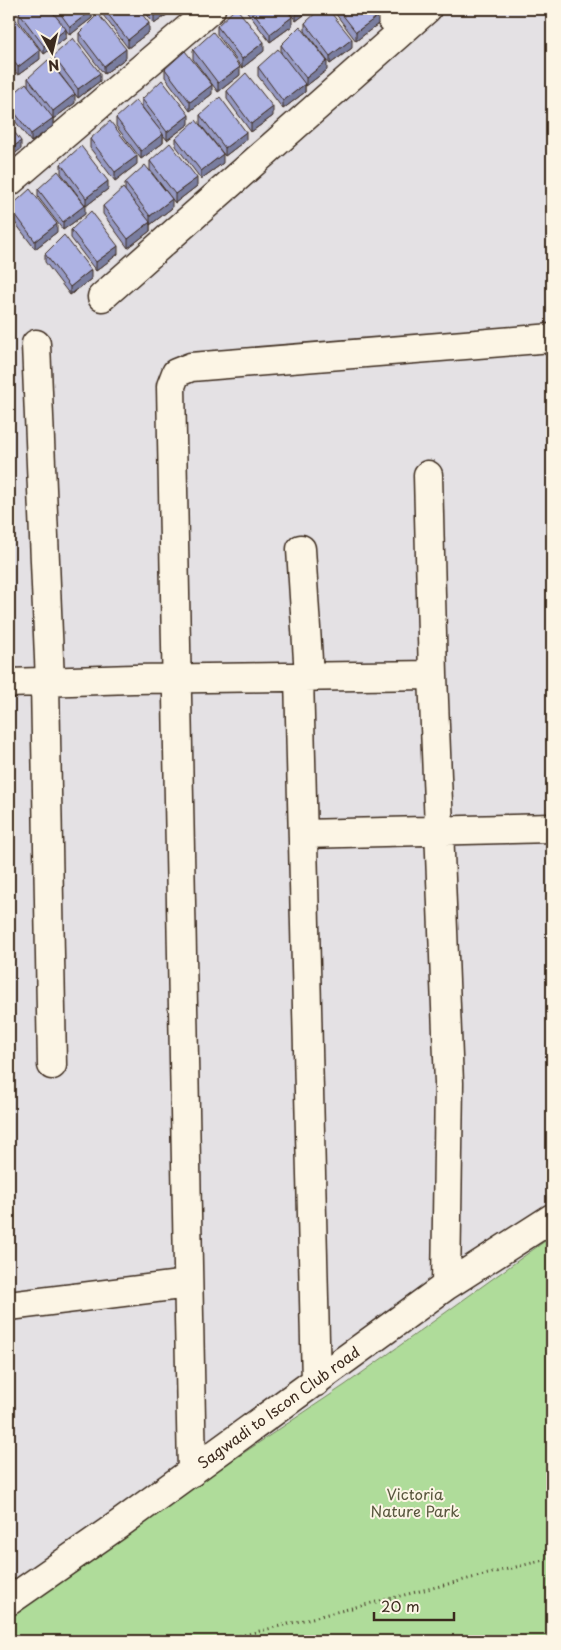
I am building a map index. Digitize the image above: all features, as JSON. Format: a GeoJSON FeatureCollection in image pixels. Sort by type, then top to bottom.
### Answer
{"type":"FeatureCollection","features":[{"type":"Feature","properties":{"kind":"street"},"geometry":{"type":"LineString","coordinates":[[9,182],[211,9]]}},
{"type":"Feature","properties":{"kind":"street"},"geometry":{"type":"LineString","coordinates":[[384,9],[403,30]]}},
{"type":"Feature","properties":{"kind":"street"},"geometry":{"type":"LineString","coordinates":[[102,297],[427,9]]}},
{"type":"Feature","properties":{"kind":"street"},"geometry":{"type":"LineString","coordinates":[[192,1472],[170,418],[171,386],[176,373],[191,367],[552,338]]}},
{"type":"Feature","properties":{"kind":"street"},"geometry":{"type":"LineString","coordinates":[[36,344],[48,682],[52,1065]]}},
{"type":"Feature","properties":{"kind":"street"},"geometry":{"type":"LineString","coordinates":[[428,475],[433,675],[449,1083],[446,1286]]}},
{"type":"Feature","properties":{"kind":"street"},"geometry":{"type":"LineString","coordinates":[[301,549],[304,676],[303,834],[316,1382]]}},
{"type":"Feature","properties":{"kind":"street"},"geometry":{"type":"LineString","coordinates":[[9,683],[176,678],[433,675]]}},
{"type":"Feature","properties":{"kind":"street"},"geometry":{"type":"LineString","coordinates":[[303,834],[552,828]]}},
{"type":"Feature","properties":{"kind":"street","name":"Sagwadi to Iscon Club road"},"geometry":{"type":"LineString","coordinates":[[9,1601],[192,1472],[446,1286],[552,1218]]}},
{"type":"Feature","properties":{"kind":"street"},"geometry":{"type":"LineString","coordinates":[[9,1306],[188,1284]]}},
{"type":"Feature","properties":{"kind":"path"},"geometry":{"type":"LineString","coordinates":[[220,1641],[552,1558]]}},
{"type":"Feature","properties":{"kind":"green space","name":"Victoria Nature Park"},"geometry":{"type":"Polygon","coordinates":[[[552,1236],[552,1641],[9,1641],[9,1610],[345,1385],[552,1236]]]}},
{"type":"Feature","properties":{"kind":"building"},"geometry":{"type":"Polygon","coordinates":[[[23,9],[50,9],[66,29],[44,46],[19,13],[23,9]]]}},
{"type":"Feature","properties":{"kind":"building"},"geometry":{"type":"Polygon","coordinates":[[[57,9],[91,9],[92,10],[70,27],[57,9]]]}},
{"type":"Feature","properties":{"kind":"building"},"geometry":{"type":"Polygon","coordinates":[[[104,9],[138,9],[149,23],[128,40],[104,9]]]}},
{"type":"Feature","properties":{"kind":"building"},"geometry":{"type":"Polygon","coordinates":[[[149,9],[163,9],[154,15],[149,9]]]}},
{"type":"Feature","properties":{"kind":"building"},"geometry":{"type":"Polygon","coordinates":[[[237,9],[264,42],[242,59],[217,26],[237,9]]]}},
{"type":"Feature","properties":{"kind":"building"},"geometry":{"type":"Polygon","coordinates":[[[251,9],[286,9],[292,17],[270,34],[251,9]]]}},
{"type":"Feature","properties":{"kind":"building"},"geometry":{"type":"Polygon","coordinates":[[[320,9],[328,9],[352,39],[330,56],[305,23],[320,9]]]}},
{"type":"Feature","properties":{"kind":"building"},"geometry":{"type":"Polygon","coordinates":[[[338,9],[372,9],[378,16],[356,32],[338,9]]]}},
{"type":"Feature","properties":{"kind":"building"},"geometry":{"type":"Polygon","coordinates":[[[98,14],[126,49],[104,66],[79,33],[98,14]]]}},
{"type":"Feature","properties":{"kind":"building"},"geometry":{"type":"Polygon","coordinates":[[[13,16],[40,50],[18,67],[9,55],[9,19],[13,16]]]}},
{"type":"Feature","properties":{"kind":"building"},"geometry":{"type":"Polygon","coordinates":[[[300,26],[327,61],[306,78],[281,45],[300,26]]]}},
{"type":"Feature","properties":{"kind":"building"},"geometry":{"type":"Polygon","coordinates":[[[213,32],[240,67],[218,83],[193,50],[213,32]]]}},
{"type":"Feature","properties":{"kind":"building"},"geometry":{"type":"Polygon","coordinates":[[[73,38],[100,73],[78,89],[53,56],[73,38]]]}},
{"type":"Feature","properties":{"kind":"building"},"geometry":{"type":"Polygon","coordinates":[[[278,49],[305,84],[283,101],[258,67],[278,49]]]}},
{"type":"Feature","properties":{"kind":"building"},"geometry":{"type":"Polygon","coordinates":[[[185,51],[212,85],[190,102],[165,69],[185,51]]]}},
{"type":"Feature","properties":{"kind":"building"},"geometry":{"type":"Polygon","coordinates":[[[48,60],[75,94],[53,111],[28,78],[48,60]]]}},
{"type":"Feature","properties":{"kind":"building"},"geometry":{"type":"Polygon","coordinates":[[[246,73],[273,107],[251,124],[227,91],[246,73]]]}},
{"type":"Feature","properties":{"kind":"building"},"geometry":{"type":"Polygon","coordinates":[[[162,80],[189,115],[167,132],[142,99],[162,80]]]}},
{"type":"Feature","properties":{"kind":"building"},"geometry":{"type":"Polygon","coordinates":[[[26,83],[53,118],[31,134],[9,105],[9,98],[26,83]]]}},
{"type":"Feature","properties":{"kind":"building"},"geometry":{"type":"Polygon","coordinates":[[[220,97],[246,132],[225,148],[200,115],[220,97]]]}},
{"type":"Feature","properties":{"kind":"building"},"geometry":{"type":"Polygon","coordinates":[[[136,100],[163,134],[141,151],[116,118],[136,100]]]}},
{"type":"Feature","properties":{"kind":"building"},"geometry":{"type":"Polygon","coordinates":[[[196,120],[223,154],[201,171],[176,138],[196,120]]]}},
{"type":"Feature","properties":{"kind":"building"},"geometry":{"type":"Polygon","coordinates":[[[110,121],[137,156],[115,172],[90,139],[110,121]]]}},
{"type":"Feature","properties":{"kind":"building"},"geometry":{"type":"Polygon","coordinates":[[[9,125],[21,141],[9,150],[9,125]]]}},
{"type":"Feature","properties":{"kind":"building"},"geometry":{"type":"Polygon","coordinates":[[[170,143],[197,178],[175,194],[150,161],[170,143]]]}},
{"type":"Feature","properties":{"kind":"building"},"geometry":{"type":"Polygon","coordinates":[[[81,146],[108,181],[86,198],[61,164],[81,146]]]}},
{"type":"Feature","properties":{"kind":"building"},"geometry":{"type":"Polygon","coordinates":[[[145,165],[172,199],[150,216],[125,183],[145,165]]]}},
{"type":"Feature","properties":{"kind":"building"},"geometry":{"type":"Polygon","coordinates":[[[58,171],[85,205],[63,222],[38,189],[58,171]]]}},
{"type":"Feature","properties":{"kind":"building"},"geometry":{"type":"Polygon","coordinates":[[[123,188],[150,222],[128,239],[103,206],[123,188]]]}},
{"type":"Feature","properties":{"kind":"building"},"geometry":{"type":"Polygon","coordinates":[[[30,189],[57,224],[35,241],[10,207],[30,189]]]}},
{"type":"Feature","properties":{"kind":"building"},"geometry":{"type":"Polygon","coordinates":[[[91,211],[118,246],[96,262],[71,230],[91,211]]]}},
{"type":"Feature","properties":{"kind":"building"},"geometry":{"type":"Polygon","coordinates":[[[64,235],[91,270],[70,287],[45,254],[64,235]]]}}]}
